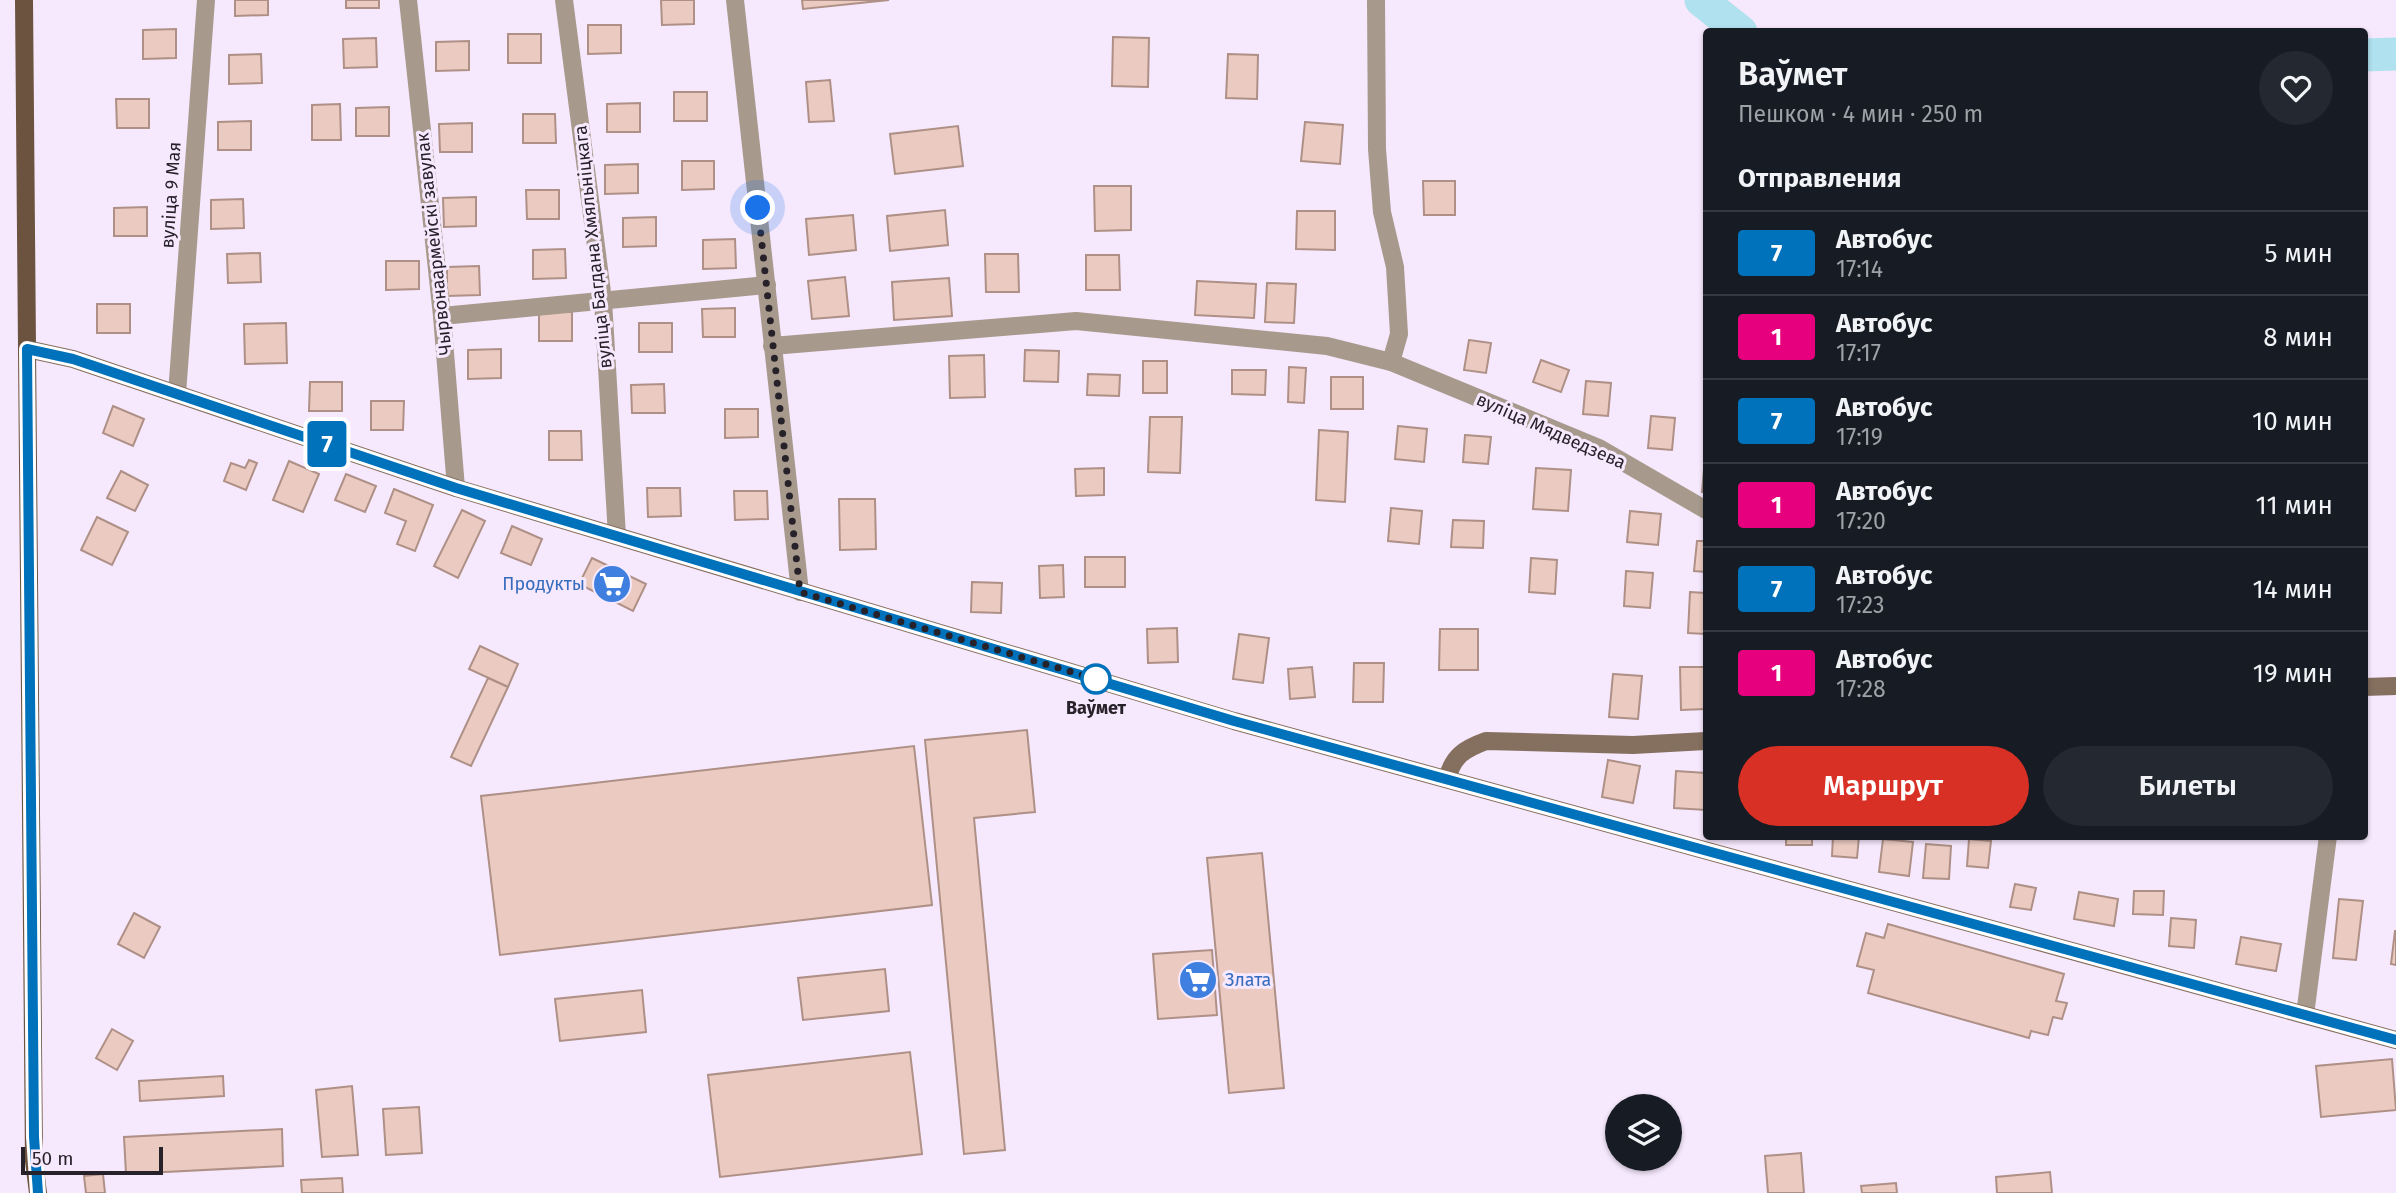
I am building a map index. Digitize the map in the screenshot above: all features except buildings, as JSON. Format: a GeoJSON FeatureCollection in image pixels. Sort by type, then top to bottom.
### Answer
{"type":"FeatureCollection","features":[{"type":"Feature","properties":{"kind":"main road"},"geometry":{"type":"LineString","coordinates":[[24,0],[34,1161],[38,1193]]}},
{"type":"Feature","properties":{"kind":"street","name":"вуліца 9 Мая"},"geometry":{"type":"LineString","coordinates":[[177,394],[206,0]]}},
{"type":"Feature","properties":{"kind":"street","name":"Чырвонаармейскі завулак"},"geometry":{"type":"LineString","coordinates":[[408,0],[442,316],[456,488]]}},
{"type":"Feature","properties":{"kind":"street","name":"вуліца Багдана Хмяльніцкага"},"geometry":{"type":"LineString","coordinates":[[564,0],[603,300],[617,536]]}},
{"type":"Feature","properties":{"kind":"street"},"geometry":{"type":"LineString","coordinates":[[735,0],[800,592]]}},
{"type":"Feature","properties":{"kind":"street"},"geometry":{"type":"LineString","coordinates":[[1376,0],[1377,149],[1382,212],[1395,267],[1399,334],[1391,362]]}},
{"type":"Feature","properties":{"kind":"street"},"geometry":{"type":"LineString","coordinates":[[442,316],[767,285]]}},
{"type":"Feature","properties":{"kind":"street","name":"вуліца Мядведзева"},"geometry":{"type":"LineString","coordinates":[[772,346],[1076,321],[1327,346],[1391,362],[1599,448],[1703,508]]}},
{"type":"Feature","properties":{"kind":"street"},"geometry":{"type":"LineString","coordinates":[[27,349],[73,359],[456,488],[1234,721],[2396,1040]]}},
{"type":"Feature","properties":{"kind":"street"},"geometry":{"type":"LineString","coordinates":[[2368,687],[2396,686]]}},
{"type":"Feature","properties":{"kind":"street"},"geometry":{"type":"LineString","coordinates":[[1447,779],[1457,756],[1468,747],[1486,741],[1633,745],[1703,741]]}},
{"type":"Feature","properties":{"kind":"street"},"geometry":{"type":"LineString","coordinates":[[2305,1015],[2327,840]]}},
{"type":"Feature","properties":{"kind":"waterway"},"geometry":{"type":"LineString","coordinates":[[1701,0],[1736,28]]}},
{"type":"Feature","properties":{"kind":"waterway"},"geometry":{"type":"LineString","coordinates":[[2368,55],[2396,54]]}},
{"type":"Feature","properties":{"kind":"bus line","name":"7"},"geometry":{"type":"LineString","coordinates":[[38,1193],[34,1161],[27,349],[73,359],[456,488],[1234,721],[2396,1040]]}},
{"type":"Feature","properties":{"kind":"place","name":"Продукты"},"geometry":{"type":"Point","coordinates":[612,584]}},
{"type":"Feature","properties":{"kind":"place","name":"Ваўмет"},"geometry":{"type":"Point","coordinates":[1096,679]}},
{"type":"Feature","properties":{"kind":"place","name":"Злата"},"geometry":{"type":"Point","coordinates":[1198,980]}},
{"type":"Feature","properties":{"kind":"route"},"geometry":{"type":"LineString","coordinates":[[758,208],[800,592],[1096,679]]}}]}
